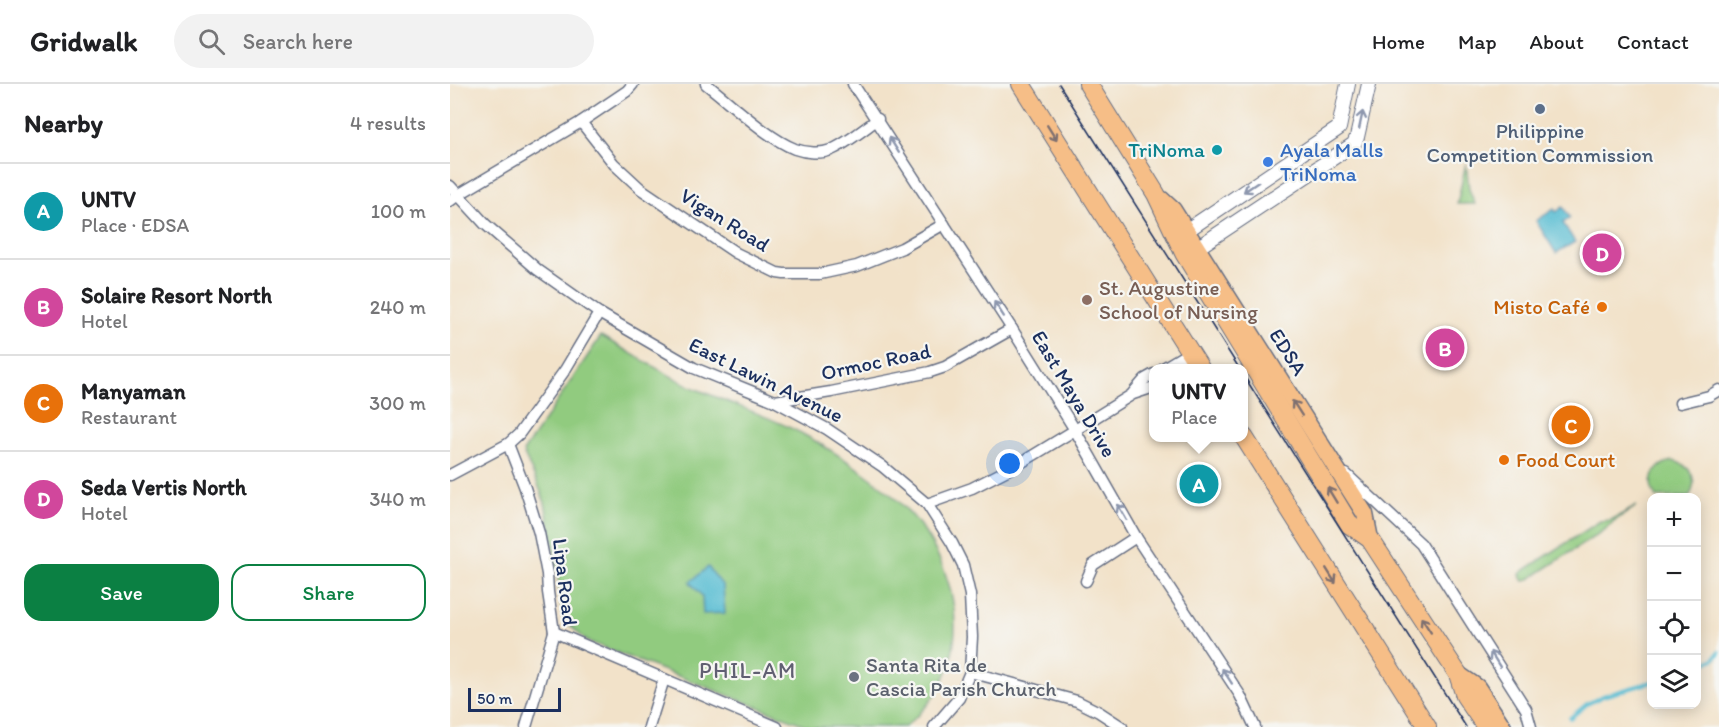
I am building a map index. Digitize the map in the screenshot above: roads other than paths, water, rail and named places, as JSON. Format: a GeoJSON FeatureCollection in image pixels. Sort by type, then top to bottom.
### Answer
{"type":"FeatureCollection","features":[{"type":"Feature","properties":{"kind":"highway"},"geometry":{"type":"LineString","coordinates":[[1021,84],[1193,363]]}},
{"type":"Feature","properties":{"kind":"highway","name":"EDSA"},"geometry":{"type":"LineString","coordinates":[[1088,84],[1156,194],[1184,253],[1350,525],[1370,539],[1458,675],[1465,696],[1486,727]]}},
{"type":"Feature","properties":{"kind":"highway"},"geometry":{"type":"LineString","coordinates":[[1247,442],[1427,727]]}},
{"type":"Feature","properties":{"kind":"main road","name":"EDSA"},"geometry":{"type":"LineString","coordinates":[[1156,194],[1173,210],[1365,514],[1370,539]]}},
{"type":"Feature","properties":{"kind":"main road","name":"EDSA"},"geometry":{"type":"LineString","coordinates":[[1458,675],[1477,687],[1503,727]]}},
{"type":"Feature","properties":{"kind":"street"},"geometry":{"type":"LineString","coordinates":[[453,194],[581,122],[627,91],[633,84]]}},
{"type":"Feature","properties":{"kind":"street"},"geometry":{"type":"LineString","coordinates":[[706,84],[756,124],[796,149],[818,152],[834,149],[878,119]]}},
{"type":"Feature","properties":{"kind":"street","name":"East Maya Drive"},"geometry":{"type":"LineString","coordinates":[[853,84],[878,119],[1012,329],[1075,430],[1136,537],[1240,695],[1255,727]]}},
{"type":"Feature","properties":{"kind":"street"},"geometry":{"type":"LineString","coordinates":[[1186,231],[1339,128],[1348,84]]}},
{"type":"Feature","properties":{"kind":"street"},"geometry":{"type":"LineString","coordinates":[[1197,248],[1353,144],[1357,137],[1369,84]]}},
{"type":"Feature","properties":{"kind":"street","name":"Vigan Road"},"geometry":{"type":"LineString","coordinates":[[581,122],[614,164],[641,189],[736,253],[777,273],[820,274],[857,266],[902,248],[944,224]]}},
{"type":"Feature","properties":{"kind":"street","name":"East Lawin Avenue"},"geometry":{"type":"LineString","coordinates":[[453,194],[538,270],[599,313],[694,368],[775,401],[827,429],[882,466],[927,504],[963,565],[971,607],[970,672]]}},
{"type":"Feature","properties":{"kind":"street"},"geometry":{"type":"LineString","coordinates":[[1228,203],[1228,212],[1239,220]]}},
{"type":"Feature","properties":{"kind":"street"},"geometry":{"type":"LineString","coordinates":[[450,474],[507,444],[519,434],[565,370],[599,313]]}},
{"type":"Feature","properties":{"kind":"street","name":"Ormoc Road"},"geometry":{"type":"LineString","coordinates":[[775,401],[930,372],[945,367],[1012,329]]}},
{"type":"Feature","properties":{"kind":"street"},"geometry":{"type":"LineString","coordinates":[[1133,393],[1149,377]]}},
{"type":"Feature","properties":{"kind":"street"},"geometry":{"type":"LineString","coordinates":[[927,504],[972,488],[1019,464],[1133,393],[1149,388]]}},
{"type":"Feature","properties":{"kind":"street"},"geometry":{"type":"LineString","coordinates":[[1680,403],[1709,396],[1719,390]]}},
{"type":"Feature","properties":{"kind":"street","name":"Lipa Road"},"geometry":{"type":"LineString","coordinates":[[507,444],[525,488],[539,533],[554,632],[526,727]]}},
{"type":"Feature","properties":{"kind":"street"},"geometry":{"type":"LineString","coordinates":[[1328,458],[1421,544],[1526,709],[1531,727]]}},
{"type":"Feature","properties":{"kind":"street"},"geometry":{"type":"LineString","coordinates":[[1086,581],[1093,565],[1136,537]]}},
{"type":"Feature","properties":{"kind":"street"},"geometry":{"type":"LineString","coordinates":[[554,632],[771,726]]}},
{"type":"Feature","properties":{"kind":"street"},"geometry":{"type":"LineString","coordinates":[[934,727],[959,698],[970,672],[1077,701],[1122,727]]}},
{"type":"Feature","properties":{"kind":"street"},"geometry":{"type":"LineString","coordinates":[[649,727],[664,679]]}},
{"type":"Feature","properties":{"kind":"water"},"geometry":{"type":"Polygon","coordinates":[[[1563,207],[1570,218],[1563,223],[1575,242],[1556,253],[1536,221],[1554,209],[1556,212],[1563,207]]]}},
{"type":"Feature","properties":{"kind":"water"},"geometry":{"type":"Polygon","coordinates":[[[708,567],[723,586],[725,613],[703,614],[702,596],[690,582],[708,567]]]}},
{"type":"Feature","properties":{"kind":"waterway"},"geometry":{"type":"LineString","coordinates":[[1701,666],[1714,659],[1719,652]]}},
{"type":"Feature","properties":{"kind":"waterway"},"geometry":{"type":"LineString","coordinates":[[1570,718],[1587,704],[1603,696],[1647,683]]}},
{"type":"Feature","properties":{"kind":"tram line"},"geometry":{"type":"LineString","coordinates":[[1059,84],[1236,364]]}},
{"type":"Feature","properties":{"kind":"tram line"},"geometry":{"type":"LineString","coordinates":[[1248,382],[1466,727]]}},
{"type":"Feature","properties":{"kind":"place","name":"Philippine Competition Commission"},"geometry":{"type":"Point","coordinates":[1540,109]}},
{"type":"Feature","properties":{"kind":"place","name":"TriNoma"},"geometry":{"type":"Point","coordinates":[1217,150]}},
{"type":"Feature","properties":{"kind":"place","name":"Ayala Malls TriNoma"},"geometry":{"type":"Point","coordinates":[1268,162]}},
{"type":"Feature","properties":{"kind":"place","name":"Seda Vertis North"},"geometry":{"type":"Point","coordinates":[1602,253]}},
{"type":"Feature","properties":{"kind":"place","name":"St. Augustine School of Nursing"},"geometry":{"type":"Point","coordinates":[1087,300]}},
{"type":"Feature","properties":{"kind":"place","name":"Misto Café"},"geometry":{"type":"Point","coordinates":[1602,307]}},
{"type":"Feature","properties":{"kind":"place","name":"Solaire Resort North"},"geometry":{"type":"Point","coordinates":[1445,348]}},
{"type":"Feature","properties":{"kind":"place","name":"Manyaman"},"geometry":{"type":"Point","coordinates":[1571,425]}},
{"type":"Feature","properties":{"kind":"place","name":"Food Court"},"geometry":{"type":"Point","coordinates":[1504,460]}},
{"type":"Feature","properties":{"kind":"place","name":"UNTV"},"geometry":{"type":"Point","coordinates":[1199,484]}},
{"type":"Feature","properties":{"kind":"place","name":"Santa Rita de Cascia Parish Church"},"geometry":{"type":"Point","coordinates":[854,677]}},
{"type":"Feature","properties":{"kind":"district","name":"PHIL-AM"},"geometry":{"type":"Point","coordinates":[748,670]}}]}
